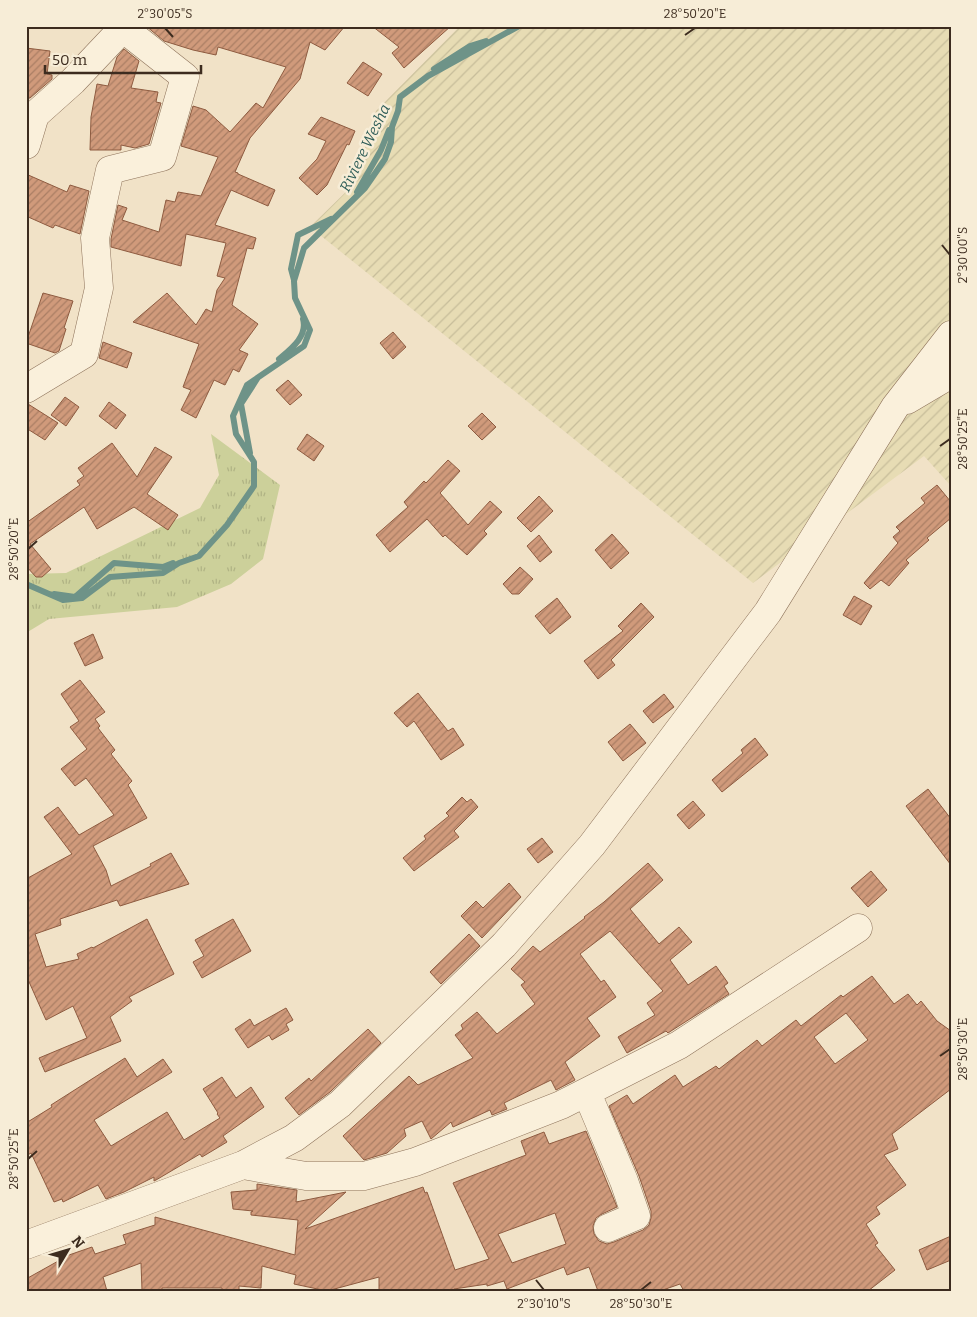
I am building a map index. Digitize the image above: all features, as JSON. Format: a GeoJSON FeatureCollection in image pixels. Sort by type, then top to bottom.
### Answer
{"type":"FeatureCollection","features":[{"type":"Feature","properties":{"kind":"street"},"geometry":{"type":"LineString","coordinates":[[26,146],[35,115],[73,81],[124,27],[185,77],[162,157],[110,170],[95,238],[99,288],[84,354],[26,389]]}},
{"type":"Feature","properties":{"kind":"street"},"geometry":{"type":"LineString","coordinates":[[26,1245],[243,1165],[294,1138],[340,1104],[504,945],[592,846],[768,612],[895,407],[951,335]]}},
{"type":"Feature","properties":{"kind":"street"},"geometry":{"type":"LineString","coordinates":[[895,407],[951,374]]}},
{"type":"Feature","properties":{"kind":"street"},"geometry":{"type":"LineString","coordinates":[[243,1165],[306,1176],[364,1176],[415,1162],[561,1105],[679,1045],[858,928]]}},
{"type":"Feature","properties":{"kind":"street"},"geometry":{"type":"LineString","coordinates":[[587,1093],[624,1181],[636,1216],[608,1228]]}},
{"type":"Feature","properties":{"kind":"shaded area"},"geometry":{"type":"Polygon","coordinates":[[[460,26],[951,26],[951,486],[924,456],[753,583],[310,227],[354,184],[376,111],[460,26]]]}},
{"type":"Feature","properties":{"kind":"green space"},"geometry":{"type":"Polygon","coordinates":[[[211,434],[280,485],[263,559],[231,584],[177,607],[49,619],[26,633],[26,574],[66,573],[200,508],[219,475],[211,434]]]}},
{"type":"Feature","properties":{"kind":"building"},"geometry":{"type":"Polygon","coordinates":[[[146,26],[345,26],[325,50],[310,42],[300,79],[250,138],[235,172],[275,190],[268,206],[231,190],[215,225],[256,238],[253,249],[247,248],[232,305],[258,324],[239,350],[248,354],[239,372],[233,369],[225,385],[214,380],[196,418],[181,410],[191,390],[183,387],[199,344],[133,322],[167,293],[196,325],[206,309],[212,312],[217,290],[225,278],[217,276],[226,243],[186,234],[181,266],[111,247],[118,205],[127,208],[122,220],[159,232],[166,200],[175,202],[178,192],[201,196],[218,157],[181,146],[193,106],[206,110],[230,132],[256,103],[263,108],[286,67],[218,47],[216,55],[193,50],[164,41],[146,26]]]}},
{"type":"Feature","properties":{"kind":"building"},"geometry":{"type":"Polygon","coordinates":[[[372,26],[451,26],[404,68],[392,53],[399,47],[372,26]]]}},
{"type":"Feature","properties":{"kind":"building"},"geometry":{"type":"Polygon","coordinates":[[[26,48],[50,51],[47,74],[52,75],[52,79],[30,98],[26,98],[26,48]]]}},
{"type":"Feature","properties":{"kind":"building"},"geometry":{"type":"Polygon","coordinates":[[[124,49],[139,61],[131,88],[158,92],[156,102],[161,103],[149,144],[135,148],[121,145],[121,150],[90,150],[91,117],[97,84],[108,86],[117,57],[124,49]]]}},
{"type":"Feature","properties":{"kind":"building"},"geometry":{"type":"Polygon","coordinates":[[[363,62],[382,74],[368,96],[347,83],[363,62]]]}},
{"type":"Feature","properties":{"kind":"building"},"geometry":{"type":"Polygon","coordinates":[[[321,117],[355,131],[327,185],[317,195],[299,178],[317,159],[326,141],[308,134],[321,117]]]}},
{"type":"Feature","properties":{"kind":"building"},"geometry":{"type":"Polygon","coordinates":[[[26,174],[67,192],[70,185],[89,191],[80,234],[55,225],[53,228],[26,216],[26,174]]]}},
{"type":"Feature","properties":{"kind":"building"},"geometry":{"type":"Polygon","coordinates":[[[43,293],[73,301],[59,351],[55,353],[26,343],[43,293]]]}},
{"type":"Feature","properties":{"kind":"building"},"geometry":{"type":"Polygon","coordinates":[[[393,332],[406,347],[393,359],[380,343],[393,332]]]}},
{"type":"Feature","properties":{"kind":"building"},"geometry":{"type":"Polygon","coordinates":[[[103,342],[132,353],[127,368],[99,358],[103,342]]]}},
{"type":"Feature","properties":{"kind":"building"},"geometry":{"type":"Polygon","coordinates":[[[288,380],[302,395],[290,405],[276,390],[288,380]]]}},
{"type":"Feature","properties":{"kind":"building"},"geometry":{"type":"Polygon","coordinates":[[[65,397],[79,407],[66,426],[51,415],[65,397]]]}},
{"type":"Feature","properties":{"kind":"building"},"geometry":{"type":"Polygon","coordinates":[[[109,402],[126,415],[116,429],[99,416],[109,402]]]}},
{"type":"Feature","properties":{"kind":"building"},"geometry":{"type":"Polygon","coordinates":[[[28,404],[58,423],[45,440],[26,428],[26,405],[28,404]]]}},
{"type":"Feature","properties":{"kind":"building"},"geometry":{"type":"Polygon","coordinates":[[[482,413],[496,427],[482,440],[468,426],[482,413]]]}},
{"type":"Feature","properties":{"kind":"building"},"geometry":{"type":"Polygon","coordinates":[[[307,434],[324,446],[314,461],[297,449],[307,434]]]}},
{"type":"Feature","properties":{"kind":"building"},"geometry":{"type":"Polygon","coordinates":[[[112,443],[137,477],[155,447],[172,457],[147,494],[178,515],[168,530],[134,507],[97,529],[84,507],[30,544],[51,569],[42,577],[36,577],[26,566],[26,523],[80,485],[77,481],[84,476],[78,468],[112,443]]]}},
{"type":"Feature","properties":{"kind":"building"},"geometry":{"type":"Polygon","coordinates":[[[448,460],[460,471],[440,493],[468,525],[490,501],[502,512],[484,531],[487,534],[467,555],[445,535],[443,537],[427,519],[390,552],[376,535],[408,507],[404,502],[448,460]]]}},
{"type":"Feature","properties":{"kind":"building"},"geometry":{"type":"Polygon","coordinates":[[[937,485],[951,502],[951,518],[927,538],[929,540],[906,560],[909,563],[889,586],[881,580],[870,589],[864,583],[898,543],[893,537],[900,531],[896,527],[925,503],[921,498],[937,485]]]}},
{"type":"Feature","properties":{"kind":"building"},"geometry":{"type":"Polygon","coordinates":[[[539,496],[553,511],[531,532],[517,518],[539,496]]]}},
{"type":"Feature","properties":{"kind":"building"},"geometry":{"type":"Polygon","coordinates":[[[612,534],[629,553],[611,569],[595,550],[612,534]]]}},
{"type":"Feature","properties":{"kind":"building"},"geometry":{"type":"Polygon","coordinates":[[[539,535],[552,552],[540,562],[527,546],[539,535]]]}},
{"type":"Feature","properties":{"kind":"building"},"geometry":{"type":"Polygon","coordinates":[[[520,567],[533,579],[519,594],[512,594],[503,584],[520,567]]]}},
{"type":"Feature","properties":{"kind":"building"},"geometry":{"type":"Polygon","coordinates":[[[854,596],[872,606],[861,625],[843,615],[854,596]]]}},
{"type":"Feature","properties":{"kind":"building"},"geometry":{"type":"Polygon","coordinates":[[[557,598],[571,617],[550,634],[535,616],[557,598]]]}},
{"type":"Feature","properties":{"kind":"building"},"geometry":{"type":"Polygon","coordinates":[[[641,603],[654,617],[611,660],[615,665],[598,679],[584,661],[623,631],[618,626],[641,603]]]}},
{"type":"Feature","properties":{"kind":"building"},"geometry":{"type":"Polygon","coordinates":[[[93,634],[103,658],[85,666],[74,643],[93,634]]]}},
{"type":"Feature","properties":{"kind":"building"},"geometry":{"type":"Polygon","coordinates":[[[80,680],[105,712],[95,719],[100,726],[98,728],[115,750],[111,754],[132,781],[128,785],[147,818],[93,846],[106,870],[111,886],[151,866],[150,864],[171,853],[189,884],[120,906],[117,900],[60,919],[61,925],[35,934],[46,967],[79,959],[77,954],[93,948],[147,919],[174,974],[129,997],[132,1001],[110,1017],[121,1041],[45,1072],[39,1058],[87,1038],[73,1006],[46,1020],[26,975],[26,879],[72,854],[44,817],[58,807],[79,835],[114,815],[86,778],[75,786],[61,769],[87,749],[70,727],[79,721],[61,694],[80,680]]]}},
{"type":"Feature","properties":{"kind":"building"},"geometry":{"type":"Polygon","coordinates":[[[418,693],[448,731],[453,728],[464,745],[441,760],[414,721],[407,727],[394,713],[418,693]]]}},
{"type":"Feature","properties":{"kind":"building"},"geometry":{"type":"Polygon","coordinates":[[[664,694],[674,707],[653,723],[643,711],[664,694]]]}},
{"type":"Feature","properties":{"kind":"building"},"geometry":{"type":"Polygon","coordinates":[[[630,724],[646,743],[623,761],[608,742],[630,724]]]}},
{"type":"Feature","properties":{"kind":"building"},"geometry":{"type":"Polygon","coordinates":[[[755,738],[768,755],[722,792],[712,780],[743,753],[741,750],[755,738]]]}},
{"type":"Feature","properties":{"kind":"building"},"geometry":{"type":"Polygon","coordinates":[[[928,789],[951,819],[951,865],[906,806],[928,789]]]}},
{"type":"Feature","properties":{"kind":"building"},"geometry":{"type":"Polygon","coordinates":[[[462,797],[467,802],[471,799],[478,807],[454,831],[459,837],[414,871],[403,858],[426,839],[424,836],[449,816],[446,813],[462,797]]]}},
{"type":"Feature","properties":{"kind":"building"},"geometry":{"type":"Polygon","coordinates":[[[693,801],[705,815],[689,829],[677,815],[693,801]]]}},
{"type":"Feature","properties":{"kind":"building"},"geometry":{"type":"Polygon","coordinates":[[[542,838],[553,852],[538,863],[527,849],[542,838]]]}},
{"type":"Feature","properties":{"kind":"building"},"geometry":{"type":"Polygon","coordinates":[[[648,863],[663,880],[630,909],[659,944],[679,927],[692,942],[670,960],[688,985],[716,966],[728,983],[724,986],[729,994],[668,1033],[666,1031],[627,1053],[618,1037],[655,1015],[647,1003],[663,991],[610,931],[580,954],[601,982],[604,980],[616,997],[587,1018],[600,1036],[565,1062],[575,1080],[556,1090],[551,1080],[504,1103],[507,1109],[492,1115],[490,1110],[453,1127],[451,1122],[431,1139],[422,1121],[404,1129],[406,1136],[387,1153],[364,1160],[343,1136],[409,1076],[418,1085],[473,1058],[455,1035],[463,1029],[461,1025],[477,1012],[497,1034],[535,1004],[521,985],[525,982],[511,969],[533,946],[540,952],[585,918],[648,863]]]}},
{"type":"Feature","properties":{"kind":"building"},"geometry":{"type":"Polygon","coordinates":[[[871,871],[887,890],[868,907],[851,888],[871,871]]]}},
{"type":"Feature","properties":{"kind":"building"},"geometry":{"type":"Polygon","coordinates":[[[509,883],[521,897],[482,938],[461,916],[476,901],[483,908],[509,883]]]}},
{"type":"Feature","properties":{"kind":"building"},"geometry":{"type":"Polygon","coordinates":[[[233,919],[251,951],[202,978],[193,962],[204,956],[195,940],[233,919]]]}},
{"type":"Feature","properties":{"kind":"building"},"geometry":{"type":"Polygon","coordinates":[[[469,934],[480,946],[441,984],[430,972],[469,934]]]}},
{"type":"Feature","properties":{"kind":"building"},"geometry":{"type":"Polygon","coordinates":[[[872,976],[894,1004],[908,994],[917,1005],[921,1001],[937,1021],[951,1031],[951,1089],[892,1134],[898,1149],[884,1155],[906,1185],[876,1207],[880,1214],[866,1224],[878,1243],[875,1245],[895,1270],[868,1291],[684,1291],[680,1284],[660,1291],[598,1291],[589,1267],[567,1275],[564,1267],[507,1289],[504,1281],[487,1286],[487,1284],[454,1289],[454,1291],[379,1291],[379,1277],[327,1291],[294,1284],[296,1275],[262,1266],[261,1288],[239,1286],[239,1291],[222,1291],[222,1288],[142,1290],[141,1263],[103,1277],[107,1291],[26,1291],[26,1279],[69,1255],[92,1247],[95,1254],[126,1244],[123,1235],[155,1225],[155,1217],[295,1255],[298,1220],[251,1215],[253,1211],[233,1209],[231,1192],[257,1190],[257,1184],[297,1190],[296,1202],[346,1192],[305,1229],[423,1187],[425,1193],[427,1192],[455,1270],[489,1259],[453,1183],[526,1155],[521,1141],[544,1132],[549,1144],[586,1131],[617,1207],[596,1218],[593,1226],[594,1234],[599,1241],[607,1244],[614,1242],[643,1230],[649,1225],[651,1211],[639,1176],[609,1106],[627,1095],[633,1104],[675,1075],[683,1087],[716,1066],[719,1069],[757,1040],[762,1046],[796,1020],[801,1026],[841,995],[843,997],[872,976]],[[846,1013],[814,1037],[835,1064],[868,1040],[846,1013]],[[555,1213],[498,1234],[512,1263],[566,1244],[555,1213]]]}},
{"type":"Feature","properties":{"kind":"building"},"geometry":{"type":"Polygon","coordinates":[[[286,1008],[293,1020],[286,1024],[289,1030],[272,1040],[269,1035],[248,1048],[235,1029],[250,1019],[254,1026],[286,1008]]]}},
{"type":"Feature","properties":{"kind":"building"},"geometry":{"type":"Polygon","coordinates":[[[368,1029],[381,1043],[330,1092],[299,1115],[285,1098],[309,1078],[311,1081],[368,1029]]]}},
{"type":"Feature","properties":{"kind":"building"},"geometry":{"type":"Polygon","coordinates":[[[125,1058],[137,1077],[163,1059],[172,1072],[94,1120],[111,1146],[167,1112],[184,1140],[220,1118],[203,1089],[222,1077],[236,1098],[251,1087],[264,1107],[223,1136],[227,1142],[202,1157],[200,1154],[154,1181],[154,1177],[106,1199],[98,1185],[63,1202],[62,1199],[54,1202],[31,1153],[26,1156],[26,1123],[125,1058]]]}},
{"type":"Feature","properties":{"kind":"building"},"geometry":{"type":"Polygon","coordinates":[[[951,1236],[951,1260],[927,1270],[919,1250],[951,1236]]]}},
{"type":"Feature","properties":{"kind":"waterway"},"geometry":{"type":"LineString","coordinates":[[26,584],[63,600],[82,598],[110,577],[163,573],[179,563],[199,556],[227,525],[254,486],[254,462],[236,434],[233,416],[247,385],[304,346],[310,330],[295,298],[294,281],[304,248],[365,188],[385,159],[391,142],[392,127],[398,111],[400,97],[428,76],[519,26]]}},
{"type":"Feature","properties":{"kind":"waterway","name":"Riviere Wesha"},"geometry":{"type":"LineString","coordinates":[[434,69],[470,46],[486,41]]}},
{"type":"Feature","properties":{"kind":"waterway","name":"Riviere Wesha"},"geometry":{"type":"LineString","coordinates":[[357,192],[381,150],[389,130]]}},
{"type":"Feature","properties":{"kind":"waterway","name":"Riviere Wesha"},"geometry":{"type":"LineString","coordinates":[[294,280],[291,269],[298,235],[331,219]]}},
{"type":"Feature","properties":{"kind":"waterway","name":"Riviere Wesha"},"geometry":{"type":"LineString","coordinates":[[279,359],[301,336],[304,325],[303,319]]}},
{"type":"Feature","properties":{"kind":"waterway","name":"Riviere Wesha"},"geometry":{"type":"LineString","coordinates":[[250,453],[241,404],[257,379]]}},
{"type":"Feature","properties":{"kind":"waterway","name":"Riviere Wesha"},"geometry":{"type":"LineString","coordinates":[[54,594],[75,597],[114,563],[163,567],[173,563]]}}]}
